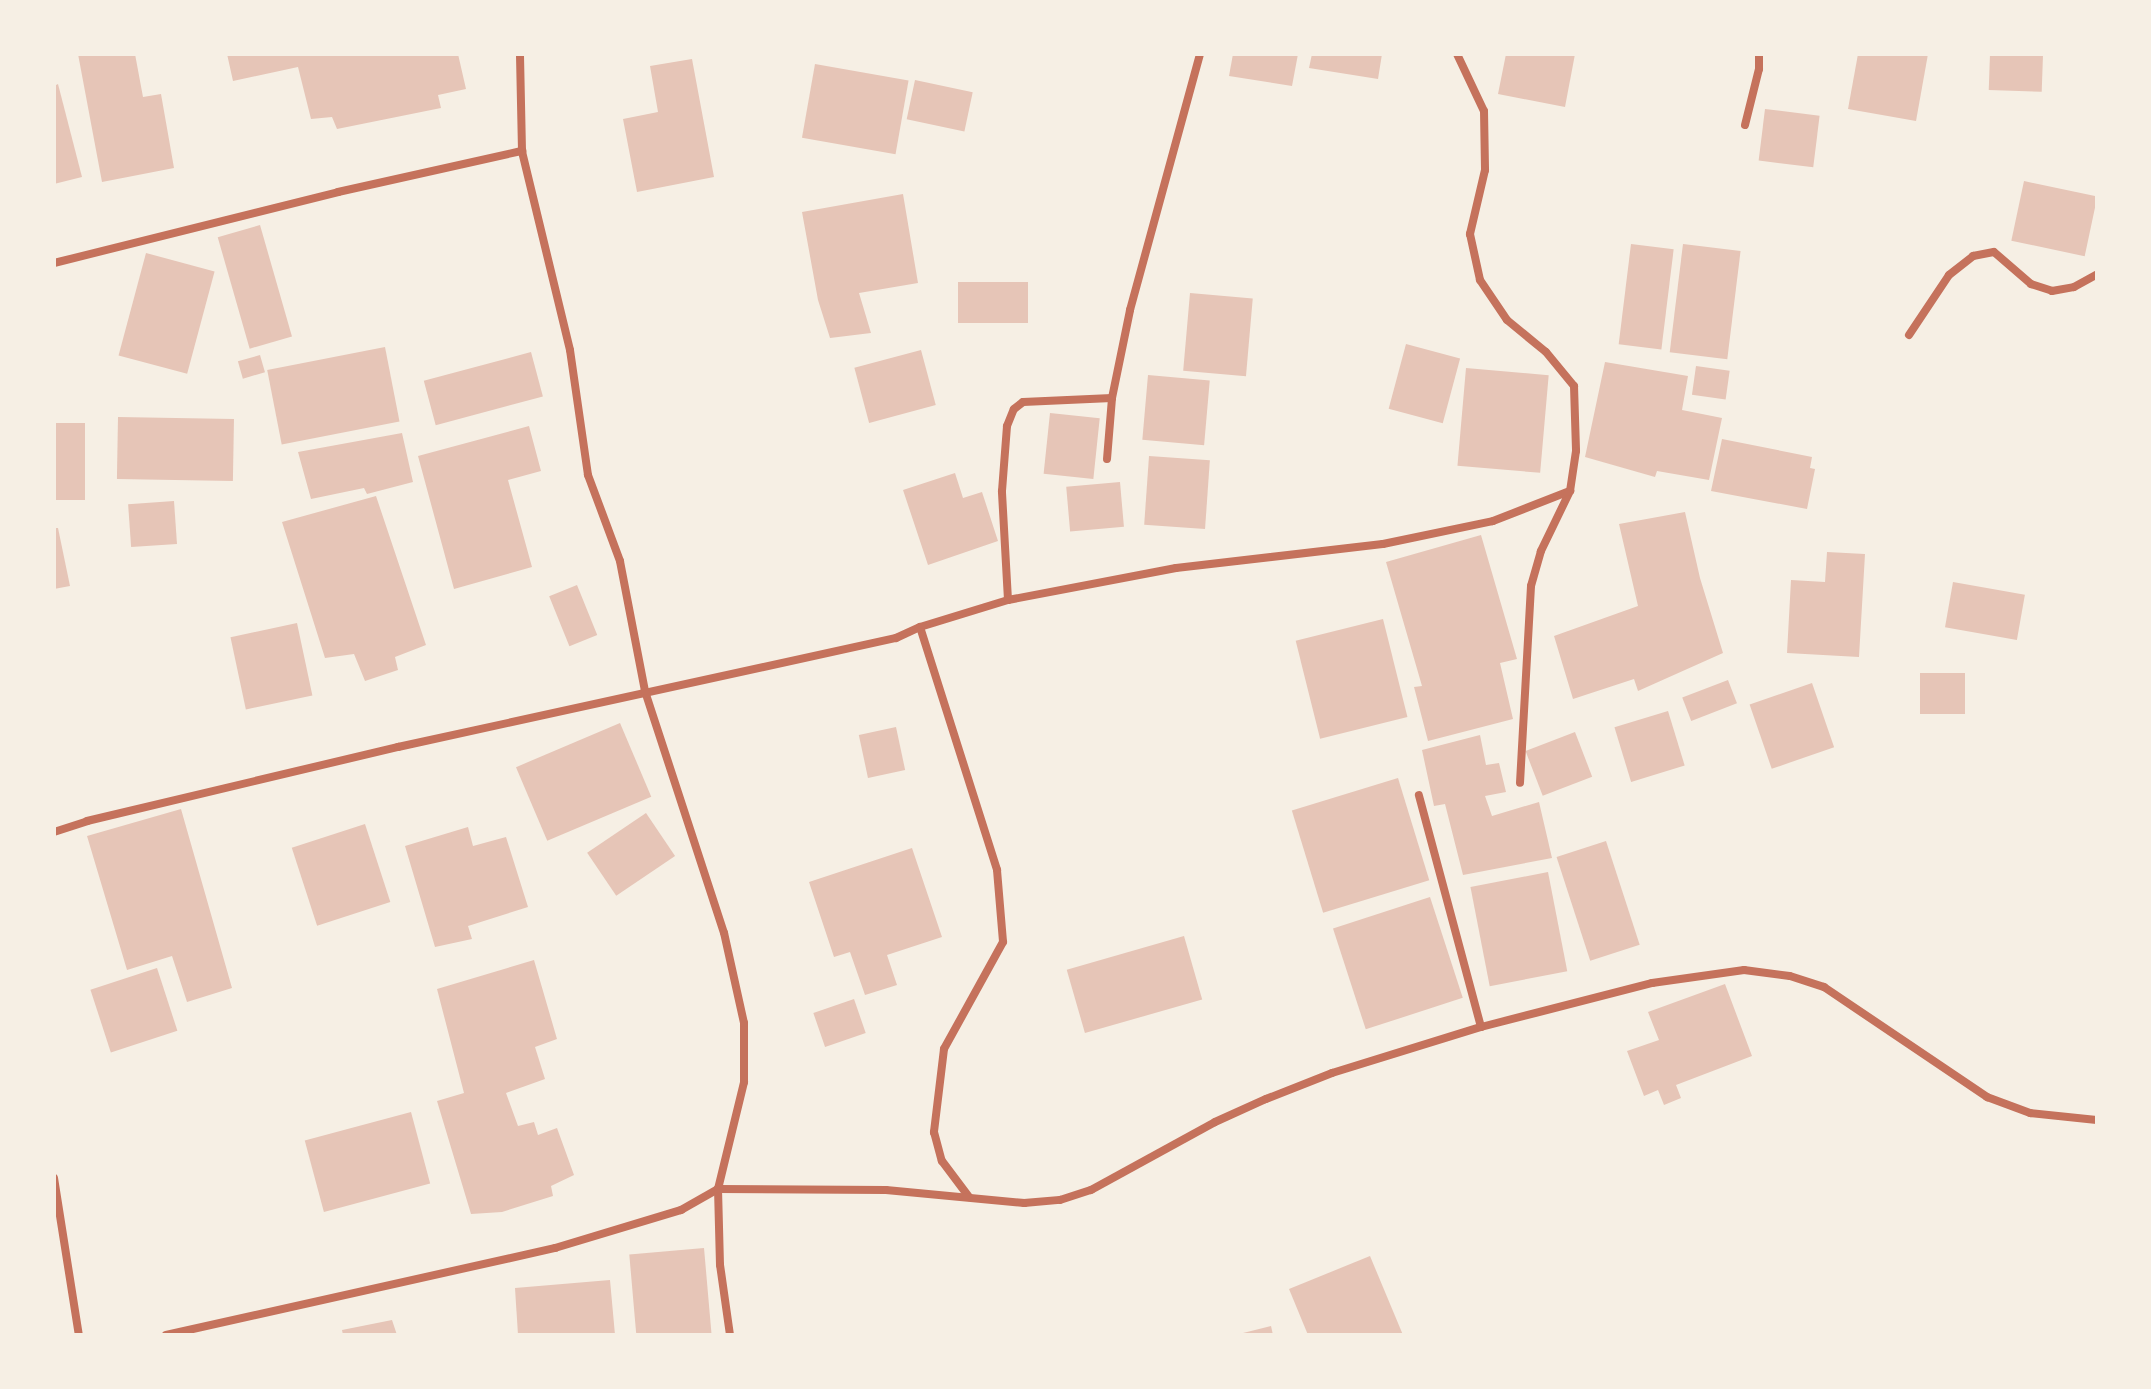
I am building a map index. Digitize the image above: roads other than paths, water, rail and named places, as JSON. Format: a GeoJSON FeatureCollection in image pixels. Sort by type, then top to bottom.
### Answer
{"type":"FeatureCollection","features":[{"type":"Feature","properties":{"kind":"street"},"geometry":{"type":"LineString","coordinates":[[520,54],[522,151],[570,350],[588,475],[620,561],[645,691],[724,933],[744,1023],[744,1082],[718,1189],[720,1265],[730,1335]]}},
{"type":"Feature","properties":{"kind":"street"},"geometry":{"type":"LineString","coordinates":[[1107,459],[1112,398],[1130,310],[1200,54]]}},
{"type":"Feature","properties":{"kind":"street"},"geometry":{"type":"LineString","coordinates":[[1457,54],[1484,111],[1485,170],[1470,234],[1480,280],[1507,320],[1546,352],[1574,386],[1576,451],[1570,491],[1541,551],[1531,586],[1525,629],[1520,783]]}},
{"type":"Feature","properties":{"kind":"street"},"geometry":{"type":"LineString","coordinates":[[1745,125],[1759,69],[1759,54]]}},
{"type":"Feature","properties":{"kind":"street"},"geometry":{"type":"LineString","coordinates":[[54,263],[338,192],[522,151]]}},
{"type":"Feature","properties":{"kind":"street"},"geometry":{"type":"LineString","coordinates":[[1909,335],[1949,275],[1973,256],[1994,252],[2031,284],[2052,291],[2074,287],[2097,274]]}},
{"type":"Feature","properties":{"kind":"street"},"geometry":{"type":"LineString","coordinates":[[1008,600],[1002,491],[1007,426],[1014,409],[1023,402],[1112,398]]}},
{"type":"Feature","properties":{"kind":"street"},"geometry":{"type":"LineString","coordinates":[[54,832],[236,785],[645,691],[896,638],[920,627],[1008,600],[1176,568],[1383,544],[1493,521],[1570,491]]}},
{"type":"Feature","properties":{"kind":"street"},"geometry":{"type":"LineString","coordinates":[[920,627],[997,870],[1003,942],[944,1049],[934,1132],[942,1161],[969,1197]]}},
{"type":"Feature","properties":{"kind":"street"},"geometry":{"type":"LineString","coordinates":[[1419,795],[1481,1027]]}},
{"type":"Feature","properties":{"kind":"street"},"geometry":{"type":"LineString","coordinates":[[166,1335],[555,1248],[681,1210],[718,1189],[886,1190],[1024,1203],[1060,1200],[1091,1190],[1215,1122],[1332,1073],[1481,1027],[1652,983],[1744,970],[1824,987],[1987,1097],[2030,1113],[2097,1120]]}},
{"type":"Feature","properties":{"kind":"street"},"geometry":{"type":"LineString","coordinates":[[54,1178],[79,1335]]}}]}
